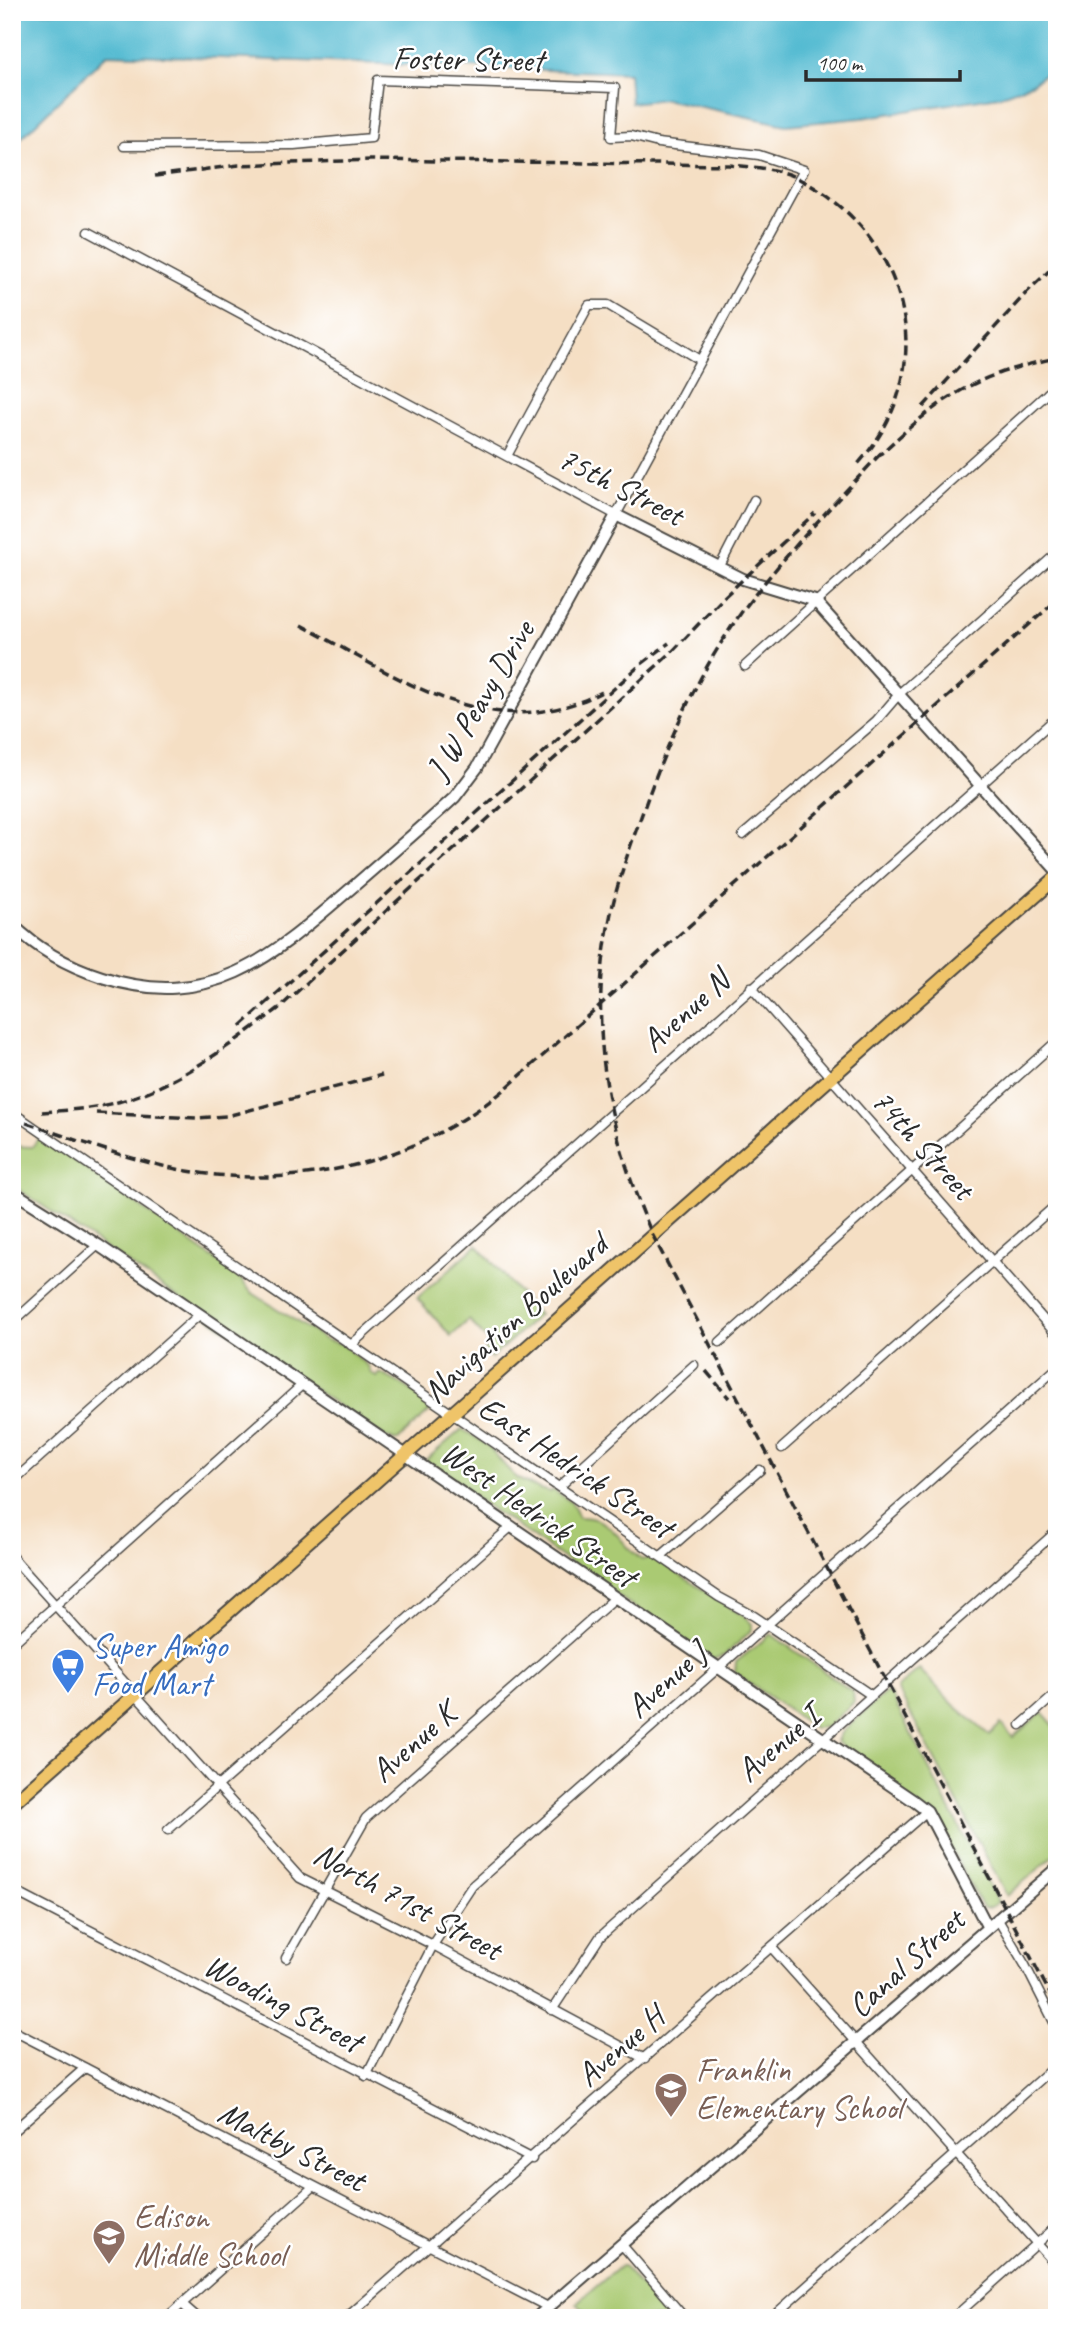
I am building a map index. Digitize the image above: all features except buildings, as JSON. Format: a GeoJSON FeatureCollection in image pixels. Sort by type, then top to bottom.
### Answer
{"type":"FeatureCollection","features":[{"type":"Feature","properties":{"kind":"main road","name":"Navigation Boulevard"},"geometry":{"type":"LineString","coordinates":[[12,1804],[1057,877]]}},
{"type":"Feature","properties":{"kind":"street","name":"Foster Street"},"geometry":{"type":"LineString","coordinates":[[124,146],[294,145],[372,138],[378,80],[615,88],[611,137],[631,136],[659,143],[759,155],[804,170]]}},
{"type":"Feature","properties":{"kind":"street","name":"J W Peavy Drive"},"geometry":{"type":"LineString","coordinates":[[12,924],[61,961],[124,984],[173,988],[231,976],[261,962],[293,939],[456,797],[484,757],[698,359],[804,170]]}},
{"type":"Feature","properties":{"kind":"street","name":"75th Street"},"geometry":{"type":"LineString","coordinates":[[89,232],[616,515],[743,579],[815,601]]}},
{"type":"Feature","properties":{"kind":"street"},"geometry":{"type":"LineString","coordinates":[[507,456],[592,304],[608,305],[698,359]]}},
{"type":"Feature","properties":{"kind":"street"},"geometry":{"type":"LineString","coordinates":[[745,666],[1057,385]]}},
{"type":"Feature","properties":{"kind":"street"},"geometry":{"type":"LineString","coordinates":[[1048,393],[1057,402]]}},
{"type":"Feature","properties":{"kind":"street"},"geometry":{"type":"LineString","coordinates":[[720,566],[754,500]]}},
{"type":"Feature","properties":{"kind":"street"},"geometry":{"type":"LineString","coordinates":[[743,835],[876,721],[900,693],[1057,553]]}},
{"type":"Feature","properties":{"kind":"street"},"geometry":{"type":"LineString","coordinates":[[815,601],[1057,871]]}},
{"type":"Feature","properties":{"kind":"street","name":"Avenue N"},"geometry":{"type":"LineString","coordinates":[[352,1345],[1057,717]]}},
{"type":"Feature","properties":{"kind":"street","name":"74th Street"},"geometry":{"type":"LineString","coordinates":[[751,987],[828,1078],[1057,1335]]}},
{"type":"Feature","properties":{"kind":"street"},"geometry":{"type":"LineString","coordinates":[[720,1342],[1057,1041]]}},
{"type":"Feature","properties":{"kind":"street","name":"East Hedrick Street"},"geometry":{"type":"LineString","coordinates":[[12,1112],[719,1597],[768,1625],[871,1695]]}},
{"type":"Feature","properties":{"kind":"street","name":"West Hedrick Street"},"geometry":{"type":"LineString","coordinates":[[12,1191],[98,1245],[406,1453],[718,1669],[860,1762],[927,1811],[986,1926]]}},
{"type":"Feature","properties":{"kind":"street"},"geometry":{"type":"LineString","coordinates":[[782,1448],[1057,1204]]}},
{"type":"Feature","properties":{"kind":"street"},"geometry":{"type":"LineString","coordinates":[[12,1323],[98,1245]]}},
{"type":"Feature","properties":{"kind":"street"},"geometry":{"type":"LineString","coordinates":[[12,1482],[199,1315]]}},
{"type":"Feature","properties":{"kind":"street"},"geometry":{"type":"LineString","coordinates":[[559,1487],[694,1365]]}},
{"type":"Feature","properties":{"kind":"street","name":"Avenue J"},"geometry":{"type":"LineString","coordinates":[[366,2076],[433,1945],[472,1886],[1057,1368]]}},
{"type":"Feature","properties":{"kind":"street"},"geometry":{"type":"LineString","coordinates":[[12,1644],[302,1385]]}},
{"type":"Feature","properties":{"kind":"street"},"geometry":{"type":"LineString","coordinates":[[661,1556],[760,1470]]}},
{"type":"Feature","properties":{"kind":"street"},"geometry":{"type":"LineString","coordinates":[[167,1830],[512,1526]]}},
{"type":"Feature","properties":{"kind":"street","name":"Avenue I"},"geometry":{"type":"LineString","coordinates":[[552,2010],[600,1937],[1057,1531]]}},
{"type":"Feature","properties":{"kind":"street","name":"North 71st Street"},"geometry":{"type":"LineString","coordinates":[[12,1557],[300,1878],[433,1945],[645,2059]]}},
{"type":"Feature","properties":{"kind":"street","name":"Avenue K"},"geometry":{"type":"LineString","coordinates":[[286,1958],[366,1818],[615,1598]]}},
{"type":"Feature","properties":{"kind":"street"},"geometry":{"type":"LineString","coordinates":[[1021,1725],[1057,1693]]}},
{"type":"Feature","properties":{"kind":"street","name":"Avenue H"},"geometry":{"type":"LineString","coordinates":[[346,2318],[532,2159],[927,1811]]}},
{"type":"Feature","properties":{"kind":"street","name":"Canal Street"},"geometry":{"type":"LineString","coordinates":[[536,2318],[857,2042],[986,1926],[1057,1868]]}},
{"type":"Feature","properties":{"kind":"street","name":"Wooding Street"},"geometry":{"type":"LineString","coordinates":[[12,1890],[366,2076],[532,2159]]}},
{"type":"Feature","properties":{"kind":"street"},"geometry":{"type":"LineString","coordinates":[[997,1918],[1057,2028]]}},
{"type":"Feature","properties":{"kind":"street"},"geometry":{"type":"LineString","coordinates":[[772,1948],[1057,2266]]}},
{"type":"Feature","properties":{"kind":"street","name":"Maltby Street"},"geometry":{"type":"LineString","coordinates":[[12,2030],[548,2307]]}},
{"type":"Feature","properties":{"kind":"street"},"geometry":{"type":"LineString","coordinates":[[771,2318],[1057,2064]]}},
{"type":"Feature","properties":{"kind":"street"},"geometry":{"type":"LineString","coordinates":[[12,2132],[85,2068]]}},
{"type":"Feature","properties":{"kind":"street"},"geometry":{"type":"LineString","coordinates":[[166,2318],[313,2187]]}},
{"type":"Feature","properties":{"kind":"street"},"geometry":{"type":"LineString","coordinates":[[953,2318],[1057,2226]]}},
{"type":"Feature","properties":{"kind":"street"},"geometry":{"type":"LineString","coordinates":[[622,2245],[685,2318]]}},
{"type":"Feature","properties":{"kind":"street"},"geometry":{"type":"LineString","coordinates":[[182,2304],[198,2318]]}},
{"type":"Feature","properties":{"kind":"green space"},"geometry":{"type":"Polygon","coordinates":[[[40,1136],[237,1275],[251,1292],[326,1340],[342,1344],[369,1367],[370,1372],[377,1377],[380,1373],[409,1388],[428,1404],[431,1410],[397,1441],[385,1437],[12,1185],[12,1146],[32,1147],[40,1136]]]}},
{"type":"Feature","properties":{"kind":"green space"},"geometry":{"type":"Polygon","coordinates":[[[477,1245],[539,1315],[491,1358],[485,1350],[491,1344],[469,1320],[451,1336],[417,1298],[477,1245]]]}},
{"type":"Feature","properties":{"kind":"green space"},"geometry":{"type":"Polygon","coordinates":[[[462,1429],[487,1445],[520,1480],[550,1492],[553,1490],[571,1502],[579,1517],[591,1518],[608,1526],[642,1560],[652,1557],[745,1617],[752,1624],[752,1630],[725,1655],[711,1660],[428,1465],[426,1460],[462,1429]]]}},
{"type":"Feature","properties":{"kind":"green space"},"geometry":{"type":"Polygon","coordinates":[[[771,1634],[853,1692],[854,1702],[827,1727],[814,1728],[735,1673],[736,1662],[771,1634]]]}},
{"type":"Feature","properties":{"kind":"green space"},"geometry":{"type":"Polygon","coordinates":[[[919,1669],[954,1705],[989,1735],[1001,1724],[1013,1737],[1042,1712],[1057,1729],[1057,1853],[1007,1896],[897,1688],[919,1669]]]}},
{"type":"Feature","properties":{"kind":"green space"},"geometry":{"type":"Polygon","coordinates":[[[886,1692],[891,1695],[998,1902],[989,1908],[983,1908],[936,1821],[837,1742],[841,1733],[886,1692]]]}},
{"type":"Feature","properties":{"kind":"green space"},"geometry":{"type":"Polygon","coordinates":[[[623,2266],[669,2318],[590,2318],[577,2303],[623,2266]]]}},
{"type":"Feature","properties":{"kind":"water"},"geometry":{"type":"Polygon","coordinates":[[[12,12],[1057,12],[1057,64],[1033,83],[999,96],[862,118],[786,125],[664,99],[631,103],[629,73],[107,54],[12,147],[12,12]]]}},
{"type":"Feature","properties":{"kind":"railway"},"geometry":{"type":"LineString","coordinates":[[155,176],[239,165],[370,160],[729,165],[766,169],[793,176],[839,205],[868,236],[890,271],[902,309],[906,350],[900,390],[883,429],[856,466]]}},
{"type":"Feature","properties":{"kind":"railway"},"geometry":{"type":"LineString","coordinates":[[923,407],[1027,292],[1057,263]]}},
{"type":"Feature","properties":{"kind":"railway"},"geometry":{"type":"LineString","coordinates":[[875,459],[917,421],[957,393],[1001,373],[1057,358]]}},
{"type":"Feature","properties":{"kind":"railway"},"geometry":{"type":"LineString","coordinates":[[881,453],[791,551],[741,613],[713,656],[677,725],[632,842],[610,918],[603,959],[601,1000],[606,1079],[613,1119],[624,1157],[652,1234],[1057,2007]]}},
{"type":"Feature","properties":{"kind":"railway"},"geometry":{"type":"LineString","coordinates":[[42,1112],[111,1104],[163,1085],[223,1049],[278,1009],[672,652],[725,596],[815,513]]}},
{"type":"Feature","properties":{"kind":"railway"},"geometry":{"type":"LineString","coordinates":[[12,1118],[158,1165],[208,1174],[248,1177],[326,1171],[401,1150],[437,1134],[503,1091],[1057,600]]}},
{"type":"Feature","properties":{"kind":"railway"},"geometry":{"type":"LineString","coordinates":[[301,625],[409,684],[446,699],[483,709],[522,713],[561,708],[602,692]]}},
{"type":"Feature","properties":{"kind":"railway"},"geometry":{"type":"LineString","coordinates":[[241,1026],[639,666],[669,643]]}},
{"type":"Feature","properties":{"kind":"railway"},"geometry":{"type":"LineString","coordinates":[[96,1113],[197,1118],[227,1116],[382,1075]]}},
{"type":"Feature","properties":{"kind":"railway"},"geometry":{"type":"LineString","coordinates":[[706,1371],[729,1398]]}},
{"type":"Feature","properties":{"kind":"place","name":"Super Amigo Food Mart"},"geometry":{"type":"Point","coordinates":[68,1695]}},
{"type":"Feature","properties":{"kind":"place","name":"Franklin Elementary School"},"geometry":{"type":"Point","coordinates":[671,2119]}},
{"type":"Feature","properties":{"kind":"place","name":"Edison Middle School"},"geometry":{"type":"Point","coordinates":[109,2266]}}]}
